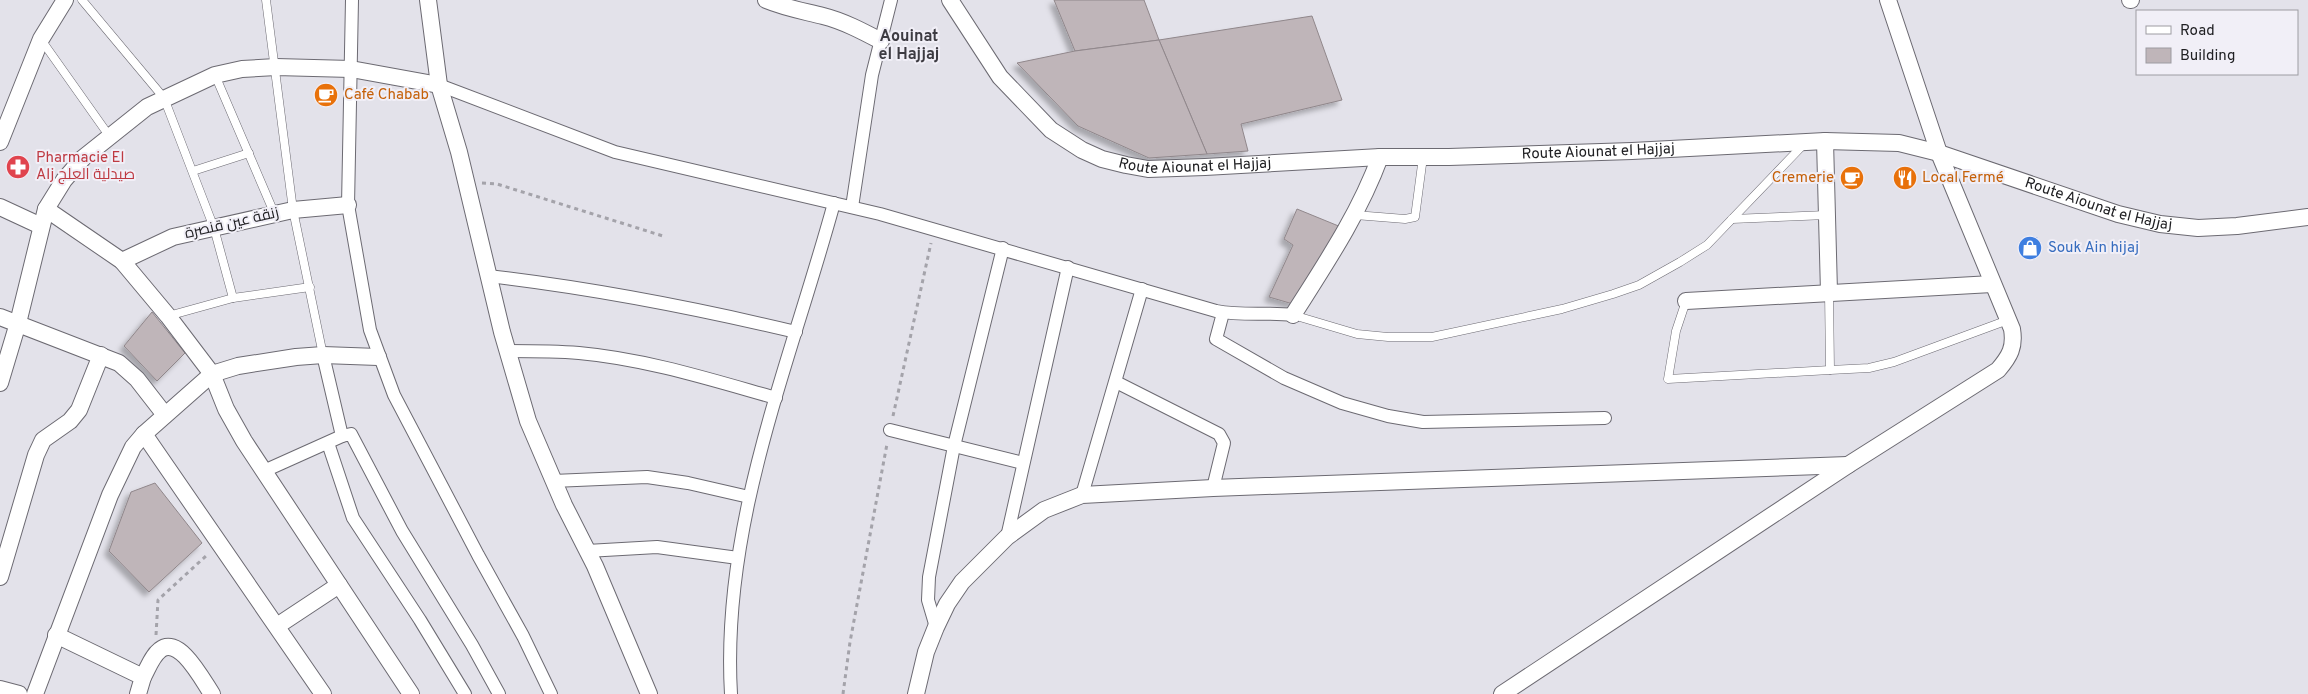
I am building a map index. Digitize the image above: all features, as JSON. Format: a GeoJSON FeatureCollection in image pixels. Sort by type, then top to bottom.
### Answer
{"type":"FeatureCollection","features":[{"type":"Feature","properties":{"kind":"street"},"geometry":{"type":"LineString","coordinates":[[0,142],[41,39],[65,0]]}},
{"type":"Feature","properties":{"kind":"street"},"geometry":{"type":"LineString","coordinates":[[352,0],[348,205],[370,330],[378,357],[394,394],[422,450],[523,636],[551,694]]}},
{"type":"Feature","properties":{"kind":"street"},"geometry":{"type":"LineString","coordinates":[[428,0],[439,85],[466,181],[507,351],[528,421],[649,694]]}},
{"type":"Feature","properties":{"kind":"street"},"geometry":{"type":"LineString","coordinates":[[766,0],[793,10],[824,16],[854,27],[881,41]]}},
{"type":"Feature","properties":{"kind":"street"},"geometry":{"type":"LineString","coordinates":[[852,207],[872,75],[891,0]]}},
{"type":"Feature","properties":{"kind":"street","name":"Route Aiounat el Hajjaj"},"geometry":{"type":"LineString","coordinates":[[950,0],[1000,77],[1051,130],[1102,159],[1148,169],[1380,157],[1632,151],[1825,141],[1899,143],[1939,153],[2118,214],[2160,224],[2198,228],[2237,226],[2308,217]]}},
{"type":"Feature","properties":{"kind":"street"},"geometry":{"type":"LineString","coordinates":[[1502,694],[1848,465],[1998,370],[2008,358],[2014,344],[2008,320],[1939,153],[1888,0]]}},
{"type":"Feature","properties":{"kind":"street"},"geometry":{"type":"LineString","coordinates":[[0,383],[18,323],[46,208],[64,180],[83,158],[147,106],[215,75],[242,69],[276,67],[351,69],[439,85],[616,152],[852,207],[1243,316],[1264,313],[1293,315],[1355,214],[1369,188],[1380,157]]}},
{"type":"Feature","properties":{"kind":"street"},"geometry":{"type":"LineString","coordinates":[[1825,141],[1829,292]]}},
{"type":"Feature","properties":{"kind":"street"},"geometry":{"type":"LineString","coordinates":[[731,694],[730,650],[738,558],[749,497],[776,398],[834,203]]}},
{"type":"Feature","properties":{"kind":"street","name":"زنقة عين قنصرة"},"geometry":{"type":"LineString","coordinates":[[122,261],[172,237],[293,210],[348,205]]}},
{"type":"Feature","properties":{"kind":"street"},"geometry":{"type":"LineString","coordinates":[[0,208],[41,226]]}},
{"type":"Feature","properties":{"kind":"street"},"geometry":{"type":"LineString","coordinates":[[46,208],[122,261],[168,316],[212,374],[226,410],[411,694]]}},
{"type":"Feature","properties":{"kind":"street"},"geometry":{"type":"LineString","coordinates":[[936,627],[928,600],[928,584],[954,446],[1002,248]]}},
{"type":"Feature","properties":{"kind":"street"},"geometry":{"type":"LineString","coordinates":[[1007,537],[1068,267]]}},
{"type":"Feature","properties":{"kind":"street"},"geometry":{"type":"LineString","coordinates":[[488,276],[590,290],[692,308],[796,332]]}},
{"type":"Feature","properties":{"kind":"street"},"geometry":{"type":"LineString","coordinates":[[1686,301],[1992,284]]}},
{"type":"Feature","properties":{"kind":"street"},"geometry":{"type":"LineString","coordinates":[[1082,495],[1142,289]]}},
{"type":"Feature","properties":{"kind":"street"},"geometry":{"type":"LineString","coordinates":[[1224,312],[1216,339],[1301,385],[1342,403],[1388,416],[1423,422],[1606,418]]}},
{"type":"Feature","properties":{"kind":"street"},"geometry":{"type":"LineString","coordinates":[[0,317],[120,362],[165,415]]}},
{"type":"Feature","properties":{"kind":"street"},"geometry":{"type":"LineString","coordinates":[[507,351],[580,353],[621,359],[702,377],[776,398]]}},
{"type":"Feature","properties":{"kind":"street"},"geometry":{"type":"LineString","coordinates":[[0,577],[36,454],[43,440],[70,421],[79,410],[101,355]]}},
{"type":"Feature","properties":{"kind":"street"},"geometry":{"type":"LineString","coordinates":[[35,694],[110,495],[133,448],[144,434],[212,374],[238,366],[323,355],[378,357]]}},
{"type":"Feature","properties":{"kind":"street"},"geometry":{"type":"LineString","coordinates":[[323,355],[342,436]]}},
{"type":"Feature","properties":{"kind":"street"},"geometry":{"type":"LineString","coordinates":[[1116,382],[1219,434],[1224,443],[1213,488]]}},
{"type":"Feature","properties":{"kind":"street"},"geometry":{"type":"LineString","coordinates":[[890,430],[1023,463]]}},
{"type":"Feature","properties":{"kind":"street"},"geometry":{"type":"LineString","coordinates":[[144,434],[323,694]]}},
{"type":"Feature","properties":{"kind":"street"},"geometry":{"type":"LineString","coordinates":[[264,471],[342,436],[351,434],[402,531],[472,645],[498,694]]}},
{"type":"Feature","properties":{"kind":"street"},"geometry":{"type":"LineString","coordinates":[[328,443],[353,518],[420,620],[465,694]]}},
{"type":"Feature","properties":{"kind":"street"},"geometry":{"type":"LineString","coordinates":[[916,694],[926,652],[936,627],[947,604],[962,582],[1007,537],[1044,510],[1082,495],[1213,488],[1848,465]]}},
{"type":"Feature","properties":{"kind":"street"},"geometry":{"type":"LineString","coordinates":[[553,480],[648,477],[688,483],[749,497]]}},
{"type":"Feature","properties":{"kind":"street"},"geometry":{"type":"LineString","coordinates":[[587,551],[657,547],[738,558]]}},
{"type":"Feature","properties":{"kind":"street"},"geometry":{"type":"LineString","coordinates":[[277,626],[339,584]]}},
{"type":"Feature","properties":{"kind":"street"},"geometry":{"type":"LineString","coordinates":[[56,635],[143,677]]}},
{"type":"Feature","properties":{"kind":"street"},"geometry":{"type":"LineString","coordinates":[[138,694],[143,677],[155,655],[164,647],[170,646],[182,651],[212,694]]}},
{"type":"Feature","properties":{"kind":"street"},"geometry":{"type":"LineString","coordinates":[[0,689],[18,694]]}},
{"type":"Feature","properties":{"kind":"lane"},"geometry":{"type":"LineString","coordinates":[[82,0],[164,98],[214,228],[233,298]]}},
{"type":"Feature","properties":{"kind":"lane"},"geometry":{"type":"LineString","coordinates":[[266,0],[293,210],[323,355]]}},
{"type":"Feature","properties":{"kind":"lane"},"geometry":{"type":"LineString","coordinates":[[41,39],[110,137]]}},
{"type":"Feature","properties":{"kind":"lane"},"geometry":{"type":"LineString","coordinates":[[215,75],[276,215]]}},
{"type":"Feature","properties":{"kind":"lane"},"geometry":{"type":"LineString","coordinates":[[1293,315],[1357,334],[1388,337],[1423,337],[1461,332],[1562,309],[1639,285],[1707,245],[1807,142]]}},
{"type":"Feature","properties":{"kind":"lane"},"geometry":{"type":"LineString","coordinates":[[193,171],[248,153]]}},
{"type":"Feature","properties":{"kind":"lane"},"geometry":{"type":"LineString","coordinates":[[1355,214],[1405,219],[1415,217],[1423,157]]}},
{"type":"Feature","properties":{"kind":"lane"},"geometry":{"type":"LineString","coordinates":[[1732,219],[1827,216]]}},
{"type":"Feature","properties":{"kind":"lane"},"geometry":{"type":"LineString","coordinates":[[168,316],[233,298],[310,287]]}},
{"type":"Feature","properties":{"kind":"lane"},"geometry":{"type":"LineString","coordinates":[[1829,292],[1830,370]]}},
{"type":"Feature","properties":{"kind":"lane"},"geometry":{"type":"LineString","coordinates":[[1686,301],[1676,331],[1668,379],[1869,368],[1894,362],[2008,320]]}},
{"type":"Feature","properties":{"kind":"path"},"geometry":{"type":"LineString","coordinates":[[466,181],[496,184],[664,236]]}},
{"type":"Feature","properties":{"kind":"path"},"geometry":{"type":"LineString","coordinates":[[843,694],[866,553],[890,430],[934,230]]}},
{"type":"Feature","properties":{"kind":"path"},"geometry":{"type":"LineString","coordinates":[[155,655],[158,600],[220,542]]}},
{"type":"Feature","properties":{"kind":"building"},"geometry":{"type":"Polygon","coordinates":[[[1054,0],[1144,0],[1159,40],[1075,51],[1054,0]]]}},
{"type":"Feature","properties":{"kind":"building"},"geometry":{"type":"Polygon","coordinates":[[[1312,16],[1342,100],[1241,124],[1248,151],[1207,154],[1159,40],[1312,16]]]}},
{"type":"Feature","properties":{"kind":"building"},"geometry":{"type":"Polygon","coordinates":[[[1159,40],[1207,154],[1149,158],[1078,126],[1017,63],[1075,51],[1159,40]]]}},
{"type":"Feature","properties":{"kind":"building"},"geometry":{"type":"Polygon","coordinates":[[[1297,209],[1341,227],[1293,304],[1269,297],[1293,245],[1284,239],[1297,209]]]}},
{"type":"Feature","properties":{"kind":"building"},"geometry":{"type":"Polygon","coordinates":[[[152,312],[185,353],[157,381],[124,346],[152,312]]]}},
{"type":"Feature","properties":{"kind":"building"},"geometry":{"type":"Polygon","coordinates":[[[155,483],[202,543],[149,592],[109,551],[131,492],[155,483]]]}},
{"type":"Feature","properties":{"kind":"place","name":"Café Chabab"},"geometry":{"type":"Point","coordinates":[326,95]}},
{"type":"Feature","properties":{"kind":"place","name":"Pharmacie El Alj صيدلية العلج"},"geometry":{"type":"Point","coordinates":[18,167]}},
{"type":"Feature","properties":{"kind":"place","name":"Cremerie"},"geometry":{"type":"Point","coordinates":[1852,178]}},
{"type":"Feature","properties":{"kind":"place","name":"Local Fermé"},"geometry":{"type":"Point","coordinates":[1905,178]}},
{"type":"Feature","properties":{"kind":"place","name":"Souk Ain hijaj"},"geometry":{"type":"Point","coordinates":[2030,248]}},
{"type":"Feature","properties":{"kind":"district","name":"Aouinat el Hajjaj"},"geometry":{"type":"Point","coordinates":[909,46]}}]}
